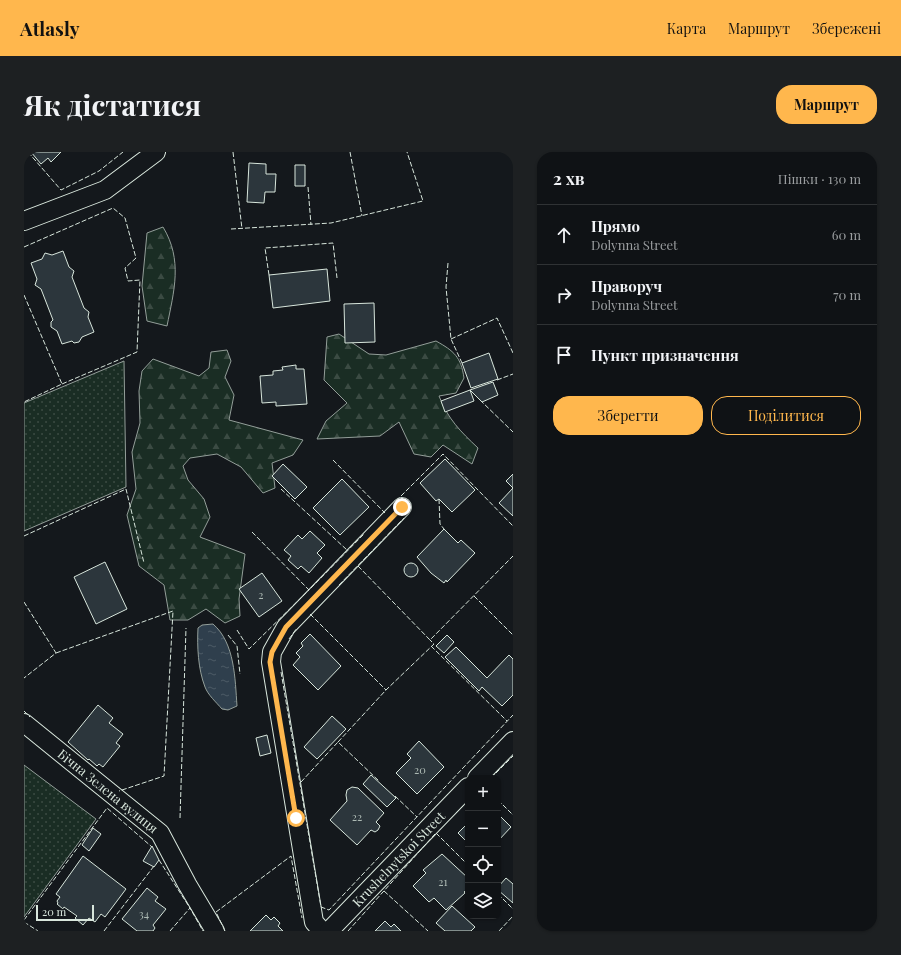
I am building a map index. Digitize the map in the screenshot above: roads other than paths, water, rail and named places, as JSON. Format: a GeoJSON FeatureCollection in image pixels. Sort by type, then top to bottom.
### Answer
{"type":"FeatureCollection","features":[{"type":"Feature","properties":{"kind":"street"},"geometry":{"type":"LineString","coordinates":[[24,221],[104,190],[146,155]]}},
{"type":"Feature","properties":{"kind":"street"},"geometry":{"type":"LineString","coordinates":[[322,931],[314,922],[270,662],[272,652],[286,627],[402,507]]}},
{"type":"Feature","properties":{"kind":"street","name":"Бічна Зелена вулиця"},"geometry":{"type":"LineString","coordinates":[[24,723],[160,832],[187,884],[215,931]]}},
{"type":"Feature","properties":{"kind":"street"},"geometry":{"type":"LineString","coordinates":[[480,775],[513,741]]}},
{"type":"Feature","properties":{"kind":"street","name":"Krushelnytskoi Street"},"geometry":{"type":"LineString","coordinates":[[329,931],[465,790]]}},
{"type":"Feature","properties":{"kind":"water"},"geometry":{"type":"Polygon","coordinates":[[[213,624],[226,641],[230,651],[236,684],[237,706],[228,710],[222,709],[208,693],[199,665],[198,628],[202,625],[213,624]]]}}]}
